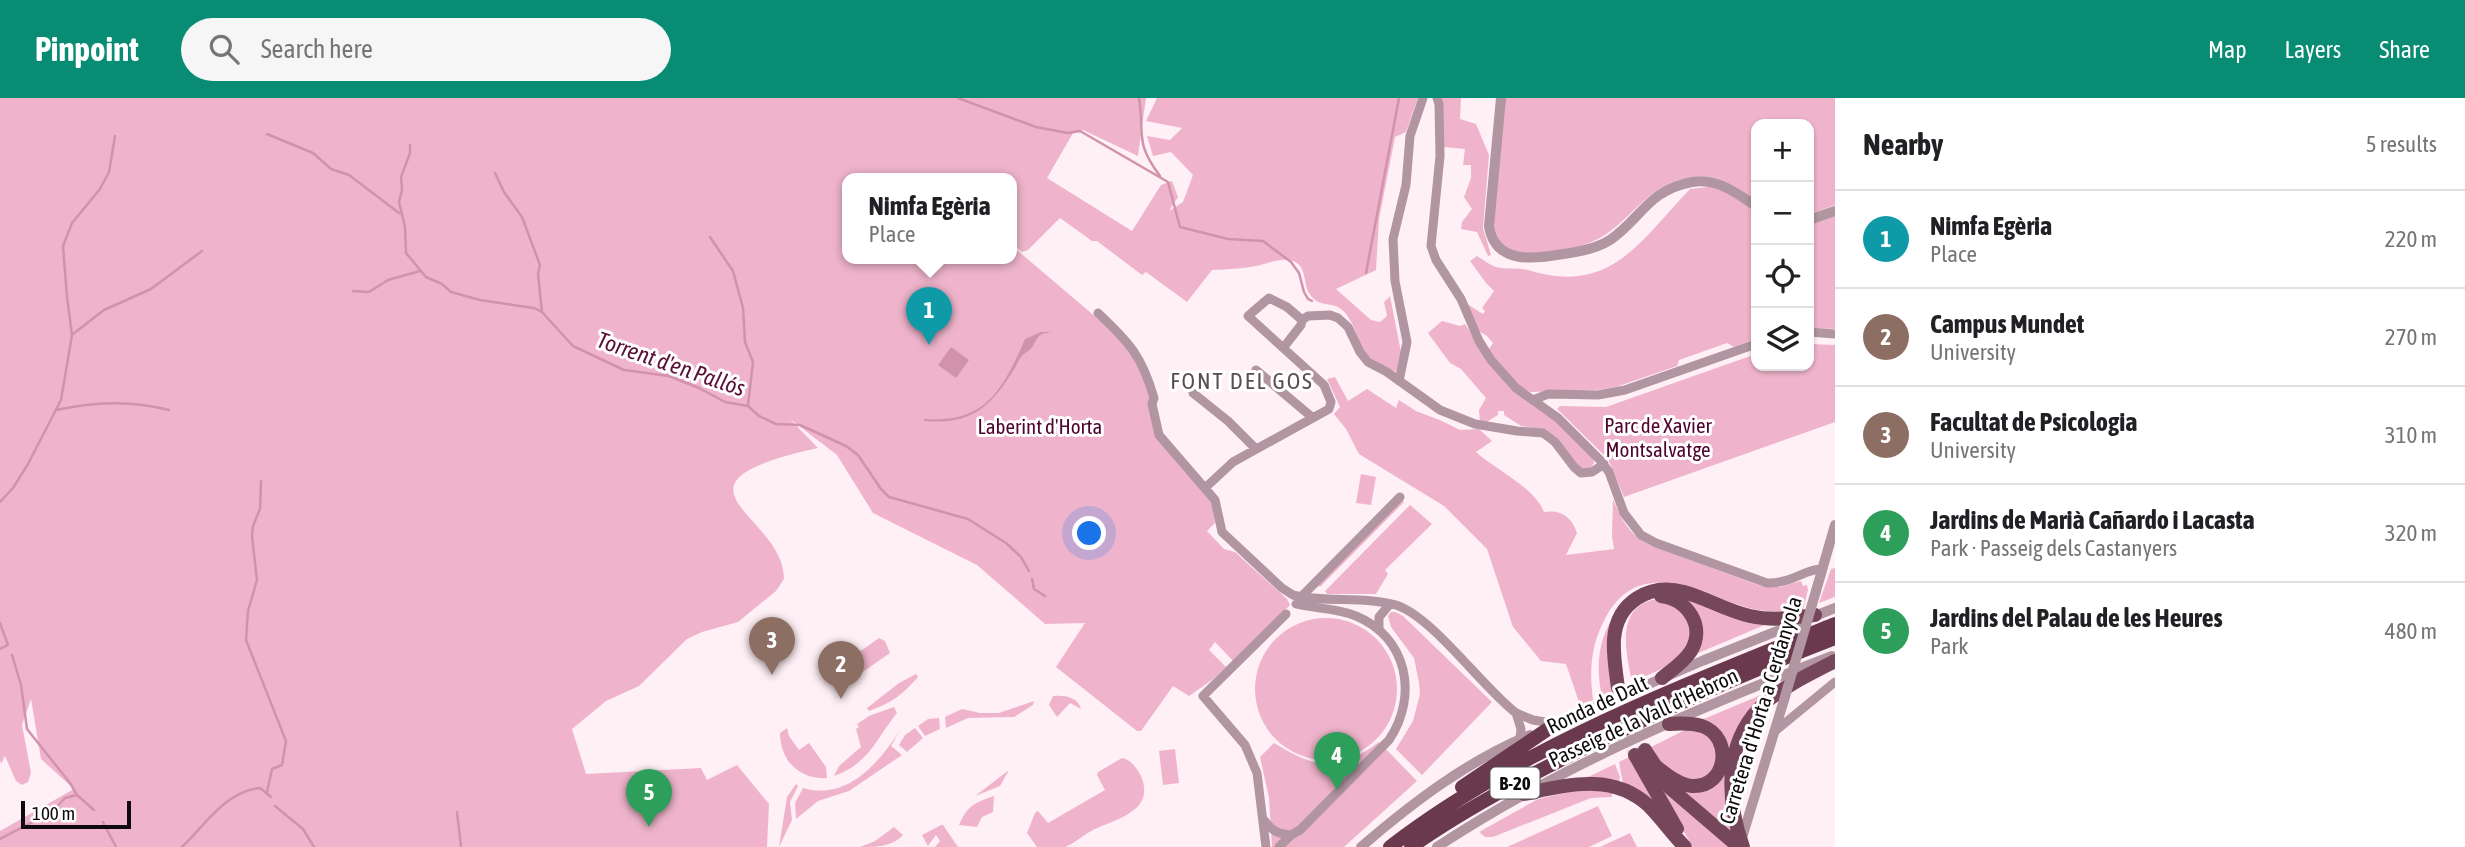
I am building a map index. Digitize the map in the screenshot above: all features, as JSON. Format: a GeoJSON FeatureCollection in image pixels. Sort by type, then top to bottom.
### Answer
{"type":"FeatureCollection","features":[{"type":"Feature","properties":{"kind":"highway","name":"Ronda de Dalt"},"geometry":{"type":"LineString","coordinates":[[1392,845],[1473,790],[1553,747],[1766,651],[1835,624]]}},
{"type":"Feature","properties":{"kind":"highway","name":"Ronda de Dalt"},"geometry":{"type":"LineString","coordinates":[[1412,847],[1485,800],[1575,752],[1650,716],[1835,638]]}},
{"type":"Feature","properties":{"kind":"highway"},"geometry":{"type":"LineString","coordinates":[[1392,845],[1442,801],[1555,726]]}},
{"type":"Feature","properties":{"kind":"main road"},"geometry":{"type":"LineString","coordinates":[[1662,678],[1687,656],[1693,646],[1696,632],[1693,619],[1684,606],[1672,598],[1658,596],[1637,605],[1625,624],[1623,686],[1615,663],[1615,630],[1628,605],[1645,593],[1661,589],[1681,592],[1739,613],[1765,618],[1815,615]]}},
{"type":"Feature","properties":{"kind":"main road"},"geometry":{"type":"LineString","coordinates":[[1740,846],[1730,784],[1742,733],[1752,717],[1774,695],[1835,661]]}},
{"type":"Feature","properties":{"kind":"main road"},"geometry":{"type":"LineString","coordinates":[[1669,724],[1702,726],[1714,734],[1722,749],[1718,774],[1707,782],[1692,786],[1675,780],[1640,752],[1686,847]]}},
{"type":"Feature","properties":{"kind":"main road"},"geometry":{"type":"LineString","coordinates":[[1654,765],[1676,794],[1740,846]]}},
{"type":"Feature","properties":{"kind":"main road"},"geometry":{"type":"LineString","coordinates":[[1524,794],[1583,783],[1618,788],[1634,795],[1648,806],[1686,847]]}},
{"type":"Feature","properties":{"kind":"street"},"geometry":{"type":"LineString","coordinates":[[1399,381],[1407,342],[1396,288],[1392,239],[1406,185],[1409,136],[1423,98]]}},
{"type":"Feature","properties":{"kind":"street"},"geometry":{"type":"LineString","coordinates":[[1437,98],[1440,156],[1431,246],[1445,275],[1461,299],[1479,341],[1492,360],[1516,388],[1545,408],[1604,464],[1626,518],[1637,531],[1651,541],[1767,583],[1788,581],[1806,573],[1819,580]]}},
{"type":"Feature","properties":{"kind":"street"},"geometry":{"type":"LineString","coordinates":[[1501,98],[1489,226],[1497,247],[1512,256],[1524,259],[1542,258],[1595,247],[1616,235],[1655,198],[1671,188],[1691,182],[1707,181],[1722,185],[1751,203]]}},
{"type":"Feature","properties":{"kind":"street"},"geometry":{"type":"LineString","coordinates":[[1814,218],[1835,211]]}},
{"type":"Feature","properties":{"kind":"street"},"geometry":{"type":"LineString","coordinates":[[1205,488],[1233,462],[1329,410],[1331,402],[1324,385],[1248,316],[1269,298],[1287,307],[1302,320]]}},
{"type":"Feature","properties":{"kind":"street"},"geometry":{"type":"LineString","coordinates":[[1098,313],[1138,355],[1154,398],[1152,404],[1159,435],[1215,500],[1222,532],[1282,589],[1299,601],[1343,611],[1379,628],[1403,665],[1406,694],[1401,717],[1389,740],[1327,804],[1279,847]]}},
{"type":"Feature","properties":{"kind":"street"},"geometry":{"type":"LineString","coordinates":[[1284,347],[1302,320],[1308,316],[1330,315],[1348,327],[1366,360],[1440,410],[1461,420],[1504,429],[1543,433],[1555,442],[1581,473],[1592,472],[1604,464]]}},
{"type":"Feature","properties":{"kind":"street"},"geometry":{"type":"LineString","coordinates":[[1814,332],[1835,334]]}},
{"type":"Feature","properties":{"kind":"street"},"geometry":{"type":"LineString","coordinates":[[1533,400],[1548,394],[1598,395],[1625,390],[1751,346]]}},
{"type":"Feature","properties":{"kind":"street"},"geometry":{"type":"LineString","coordinates":[[1256,370],[1313,418]]}},
{"type":"Feature","properties":{"kind":"street"},"geometry":{"type":"LineString","coordinates":[[1193,393],[1228,421],[1256,449]]}},
{"type":"Feature","properties":{"kind":"street"},"geometry":{"type":"LineString","coordinates":[[1545,408],[1553,400],[1572,395]]}},
{"type":"Feature","properties":{"kind":"street"},"geometry":{"type":"LineString","coordinates":[[1299,601],[1400,498]]}},
{"type":"Feature","properties":{"kind":"street","name":"Carretera d'Horta a Cerdanyola"},"geometry":{"type":"LineString","coordinates":[[1740,846],[1835,525]]}},
{"type":"Feature","properties":{"kind":"street"},"geometry":{"type":"LineString","coordinates":[[1299,601],[1369,601],[1390,604],[1409,611],[1423,621],[1514,711],[1555,726]]}},
{"type":"Feature","properties":{"kind":"street"},"geometry":{"type":"LineString","coordinates":[[1379,628],[1380,617],[1390,604]]}},
{"type":"Feature","properties":{"kind":"street","name":"Passeig de la Vall d'Hebron"},"geometry":{"type":"LineString","coordinates":[[1361,847],[1390,822],[1469,766],[1520,740],[1662,678],[1835,608]]}},
{"type":"Feature","properties":{"kind":"street"},"geometry":{"type":"LineString","coordinates":[[1266,847],[1257,773],[1245,745],[1203,696],[1286,614]]}},
{"type":"Feature","properties":{"kind":"street","name":"Passeig de la Vall d'Hebron"},"geometry":{"type":"LineString","coordinates":[[1437,847],[1524,794],[1669,724],[1749,688],[1835,655]]}},
{"type":"Feature","properties":{"kind":"street"},"geometry":{"type":"LineString","coordinates":[[1774,732],[1835,682]]}},
{"type":"Feature","properties":{"kind":"street"},"geometry":{"type":"LineString","coordinates":[[1514,711],[1521,729],[1520,740]]}},
{"type":"Feature","properties":{"kind":"street"},"geometry":{"type":"LineString","coordinates":[[1264,819],[1270,829],[1279,834],[1291,835]]}},
{"type":"Feature","properties":{"kind":"green space","name":"Laberint d'Horta"},"geometry":{"type":"Polygon","coordinates":[[[0,98],[1146,98],[1138,156],[1083,130],[1073,133],[1047,178],[1132,231],[1161,185],[1172,181],[1178,197],[1169,211],[1183,202],[1193,175],[1171,152],[1153,156],[1147,136],[1170,140],[1182,128],[1146,121],[1157,98],[1418,98],[1406,132],[1395,137],[1379,219],[1376,270],[1336,289],[1371,320],[1380,322],[1387,316],[1384,302],[1390,296],[1401,352],[1396,372],[1367,354],[1354,327],[1341,309],[1313,298],[1307,289],[1301,267],[1293,261],[1279,260],[1251,267],[1212,270],[1187,302],[1146,272],[1142,275],[1097,241],[1092,241],[1060,218],[1028,250],[1022,252],[1017,248],[1017,173],[842,173],[842,264],[1017,264],[1017,250],[1124,341],[1149,389],[1157,435],[1212,501],[1215,523],[1207,531],[1224,549],[1235,552],[1287,599],[1290,605],[1234,662],[1215,642],[1209,650],[1226,667],[1189,696],[1173,686],[1141,731],[1137,731],[1056,667],[1085,623],[1045,624],[977,565],[873,513],[837,455],[790,419],[818,448],[768,462],[742,475],[733,489],[738,503],[779,556],[784,579],[776,591],[738,622],[687,639],[639,686],[606,701],[572,729],[586,774],[701,768],[707,780],[737,765],[769,804],[767,847],[0,847],[0,831],[74,789],[41,759],[31,699],[22,725],[31,773],[28,782],[22,785],[16,781],[5,756],[1,764],[0,98]]]}},
{"type":"Feature","properties":{"kind":"green space"},"geometry":{"type":"Polygon","coordinates":[[[1442,98],[1461,98],[1460,119],[1476,124],[1489,155],[1483,228],[1491,255],[1488,256],[1477,232],[1461,229],[1462,222],[1472,209],[1464,197],[1471,178],[1471,165],[1463,165],[1465,149],[1444,147],[1442,98]]]}},
{"type":"Feature","properties":{"kind":"green space"},"geometry":{"type":"Polygon","coordinates":[[[1505,98],[1835,98],[1835,205],[1814,213],[1814,119],[1751,119],[1751,197],[1734,186],[1711,177],[1678,180],[1655,192],[1596,240],[1571,249],[1543,254],[1517,252],[1507,248],[1498,238],[1493,226],[1505,98]]]}},
{"type":"Feature","properties":{"kind":"green space"},"geometry":{"type":"Polygon","coordinates":[[[1715,186],[1751,207],[1751,341],[1734,347],[1727,343],[1679,360],[1677,366],[1616,387],[1597,390],[1530,392],[1506,374],[1489,349],[1493,343],[1477,330],[1464,302],[1483,314],[1485,311],[1482,308],[1494,291],[1470,261],[1477,256],[1498,267],[1557,276],[1581,276],[1603,270],[1639,244],[1690,189],[1715,186]]]}},
{"type":"Feature","properties":{"kind":"green space"},"geometry":{"type":"Polygon","coordinates":[[[1835,215],[1835,329],[1814,328],[1814,221],[1835,215]]]}},
{"type":"Feature","properties":{"kind":"green space"},"geometry":{"type":"Polygon","coordinates":[[[1442,321],[1460,326],[1465,324],[1482,349],[1593,457],[1591,468],[1583,470],[1542,429],[1521,426],[1504,415],[1504,411],[1498,411],[1498,415],[1480,423],[1479,410],[1486,398],[1461,369],[1450,363],[1428,333],[1442,321]]]}},
{"type":"Feature","properties":{"kind":"green space","name":"Parc de Xavier Montsalvatge"},"geometry":{"type":"Polygon","coordinates":[[[1814,344],[1835,345],[1835,422],[1624,497],[1608,459],[1557,409],[1560,406],[1606,407],[1751,356],[1751,371],[1814,371],[1814,344]]]}},
{"type":"Feature","properties":{"kind":"green space"},"geometry":{"type":"Polygon","coordinates":[[[1335,377],[1348,401],[1367,389],[1396,408],[1399,400],[1416,411],[1460,430],[1479,429],[1492,441],[1476,452],[1523,487],[1544,512],[1561,513],[1572,523],[1577,533],[1566,555],[1614,549],[1613,499],[1628,527],[1638,538],[1652,546],[1761,586],[1780,587],[1801,581],[1803,586],[1807,585],[1808,590],[1803,610],[1756,610],[1672,584],[1654,583],[1636,587],[1620,598],[1601,627],[1592,657],[1593,700],[1580,705],[1566,664],[1541,661],[1513,627],[1487,549],[1444,506],[1359,454],[1346,429],[1334,414],[1340,407],[1327,379],[1335,377]]]}},
{"type":"Feature","properties":{"kind":"green space"},"geometry":{"type":"Polygon","coordinates":[[[1361,474],[1376,477],[1371,505],[1356,503],[1361,474]]]}},
{"type":"Feature","properties":{"kind":"green space"},"geometry":{"type":"Polygon","coordinates":[[[1402,500],[1404,502],[1320,587],[1318,585],[1402,500]]]}},
{"type":"Feature","properties":{"kind":"green space"},"geometry":{"type":"Polygon","coordinates":[[[1410,505],[1432,524],[1385,570],[1388,574],[1376,594],[1327,594],[1325,591],[1410,505]]]}},
{"type":"Feature","properties":{"kind":"green space"},"geometry":{"type":"Polygon","coordinates":[[[1835,568],[1835,597],[1819,603],[1831,569],[1835,568]]]}},
{"type":"Feature","properties":{"kind":"green space"},"geometry":{"type":"Polygon","coordinates":[[[1656,592],[1686,596],[1744,615],[1774,621],[1689,657],[1698,638],[1697,621],[1689,608],[1676,599],[1660,595],[1645,598],[1631,608],[1622,627],[1622,687],[1617,643],[1623,617],[1630,606],[1641,597],[1656,592]]]}},
{"type":"Feature","properties":{"kind":"green space"},"geometry":{"type":"Polygon","coordinates":[[[1658,599],[1689,615],[1691,645],[1666,667],[1632,682],[1626,644],[1629,620],[1635,610],[1644,603],[1658,599]]]}},
{"type":"Feature","properties":{"kind":"green space"},"geometry":{"type":"Polygon","coordinates":[[[1625,604],[1615,690],[1602,696],[1599,671],[1601,646],[1610,623],[1625,604]]]}},
{"type":"Feature","properties":{"kind":"green space"},"geometry":{"type":"Polygon","coordinates":[[[1391,612],[1403,616],[1492,702],[1422,775],[1396,749],[1413,721],[1420,694],[1414,658],[1391,627],[1388,616],[1391,612]]]}},
{"type":"Feature","properties":{"kind":"green space"},"geometry":{"type":"Polygon","coordinates":[[[1326,618],[1353,623],[1376,639],[1392,662],[1397,689],[1392,716],[1376,739],[1353,755],[1326,760],[1299,755],[1276,739],[1260,716],[1255,689],[1260,662],[1276,639],[1299,623],[1326,618]]]}},
{"type":"Feature","properties":{"kind":"green space"},"geometry":{"type":"Polygon","coordinates":[[[879,638],[885,641],[890,653],[857,676],[845,662],[879,638]]]}},
{"type":"Feature","properties":{"kind":"green space"},"geometry":{"type":"Polygon","coordinates":[[[916,674],[918,677],[901,694],[869,711],[867,708],[899,683],[916,674]]]}},
{"type":"Feature","properties":{"kind":"green space"},"geometry":{"type":"Polygon","coordinates":[[[1780,687],[1741,729],[1731,832],[1669,779],[1697,787],[1726,756],[1699,721],[1780,687]]]}},
{"type":"Feature","properties":{"kind":"green space"},"geometry":{"type":"Polygon","coordinates":[[[1053,696],[1070,698],[1077,702],[1081,709],[1070,703],[1057,717],[1049,705],[1053,696]]]}},
{"type":"Feature","properties":{"kind":"green space"},"geometry":{"type":"Polygon","coordinates":[[[1034,701],[1033,705],[1014,717],[968,718],[946,728],[945,717],[962,709],[999,713],[1034,701]]]}},
{"type":"Feature","properties":{"kind":"green space"},"geometry":{"type":"Polygon","coordinates":[[[894,707],[897,713],[871,750],[856,764],[834,776],[839,766],[861,747],[857,724],[869,716],[894,707]]]}},
{"type":"Feature","properties":{"kind":"green space"},"geometry":{"type":"Polygon","coordinates":[[[939,718],[940,729],[925,736],[918,726],[928,719],[939,718]]]}},
{"type":"Feature","properties":{"kind":"green space"},"geometry":{"type":"Polygon","coordinates":[[[787,728],[799,750],[809,743],[826,767],[827,778],[808,776],[793,767],[781,743],[780,733],[787,728]]]}},
{"type":"Feature","properties":{"kind":"green space"},"geometry":{"type":"Polygon","coordinates":[[[915,728],[923,738],[907,752],[899,745],[905,735],[915,728]]]}},
{"type":"Feature","properties":{"kind":"green space"},"geometry":{"type":"Polygon","coordinates":[[[1687,729],[1713,736],[1719,765],[1699,782],[1672,774],[1649,748],[1687,729]]]}},
{"type":"Feature","properties":{"kind":"green space"},"geometry":{"type":"Polygon","coordinates":[[[900,730],[891,746],[902,755],[849,791],[818,801],[796,819],[795,803],[803,788],[819,791],[847,784],[872,766],[900,730]]]}},
{"type":"Feature","properties":{"kind":"green space"},"geometry":{"type":"Polygon","coordinates":[[[1379,742],[1417,781],[1344,847],[1272,847],[1269,798],[1260,757],[1274,743],[1303,758],[1327,764],[1351,759],[1379,742]]]}},
{"type":"Feature","properties":{"kind":"green space"},"geometry":{"type":"Polygon","coordinates":[[[1175,749],[1179,783],[1163,785],[1159,751],[1175,749]]]}},
{"type":"Feature","properties":{"kind":"green space"},"geometry":{"type":"Polygon","coordinates":[[[1631,756],[1667,820],[1623,784],[1619,762],[1631,756]]]}},
{"type":"Feature","properties":{"kind":"green space"},"geometry":{"type":"Polygon","coordinates":[[[1122,758],[1133,764],[1141,776],[1143,798],[1138,806],[1122,818],[1093,830],[1068,846],[1037,847],[1027,833],[1035,813],[1038,811],[1048,823],[1105,790],[1098,772],[1122,758]]]}},
{"type":"Feature","properties":{"kind":"green space"},"geometry":{"type":"Polygon","coordinates":[[[1615,764],[1620,777],[1618,785],[1572,780],[1590,776],[1615,764]]]}},
{"type":"Feature","properties":{"kind":"green space"},"geometry":{"type":"Polygon","coordinates":[[[1009,770],[1000,786],[975,796],[1009,770]]]}},
{"type":"Feature","properties":{"kind":"green space"},"geometry":{"type":"Polygon","coordinates":[[[1651,777],[1733,847],[1693,847],[1651,777]]]}},
{"type":"Feature","properties":{"kind":"green space"},"geometry":{"type":"Polygon","coordinates":[[[796,784],[798,786],[790,802],[792,820],[779,847],[787,797],[796,784]]]}},
{"type":"Feature","properties":{"kind":"green space"},"geometry":{"type":"Polygon","coordinates":[[[1583,789],[1612,793],[1612,797],[1591,798],[1493,837],[1485,837],[1479,832],[1538,799],[1583,789]]]}},
{"type":"Feature","properties":{"kind":"green space"},"geometry":{"type":"Polygon","coordinates":[[[994,796],[993,812],[982,817],[977,827],[959,825],[972,806],[994,796]]]}},
{"type":"Feature","properties":{"kind":"green space"},"geometry":{"type":"Polygon","coordinates":[[[1598,806],[1612,836],[1589,847],[1507,847],[1598,806]]]}},
{"type":"Feature","properties":{"kind":"green space"},"geometry":{"type":"Polygon","coordinates":[[[941,825],[958,847],[935,847],[940,841],[936,835],[928,846],[922,835],[941,825]]]}},
{"type":"Feature","properties":{"kind":"green space"},"geometry":{"type":"Polygon","coordinates":[[[894,827],[903,835],[894,842],[860,847],[875,841],[894,827]]]}},
{"type":"Feature","properties":{"kind":"green space"},"geometry":{"type":"Polygon","coordinates":[[[1630,833],[1637,847],[1600,847],[1630,833]]]}},
{"type":"Feature","properties":{"kind":"shaded area"},"geometry":{"type":"Polygon","coordinates":[[[1041,332],[1052,332],[1039,336],[1021,357],[1004,384],[986,405],[977,412],[954,420],[924,421],[963,416],[989,400],[1009,373],[1025,339],[1041,332]]]}},
{"type":"Feature","properties":{"kind":"shaded area"},"geometry":{"type":"Polygon","coordinates":[[[951,347],[969,360],[956,378],[938,365],[951,347]]]}},
{"type":"Feature","properties":{"kind":"waterway"},"geometry":{"type":"LineString","coordinates":[[958,98],[1036,127],[1068,133],[1080,131],[1168,182],[1180,227],[1228,239],[1263,241],[1291,262],[1299,273],[1304,292],[1312,301]]}},
{"type":"Feature","properties":{"kind":"waterway"},"geometry":{"type":"LineString","coordinates":[[1139,98],[1144,146],[1160,176]]}},
{"type":"Feature","properties":{"kind":"waterway"},"geometry":{"type":"LineString","coordinates":[[1366,273],[1399,98]]}},
{"type":"Feature","properties":{"kind":"waterway"},"geometry":{"type":"LineString","coordinates":[[267,134],[313,153],[331,169],[349,175],[399,213]]}},
{"type":"Feature","properties":{"kind":"waterway"},"geometry":{"type":"LineString","coordinates":[[0,502],[13,488],[28,464],[61,400],[72,335],[63,246],[72,223],[100,189],[109,172],[115,136]]}},
{"type":"Feature","properties":{"kind":"waterway","name":"Torrent d'en Pallós"},"geometry":{"type":"LineString","coordinates":[[410,145],[410,153],[401,177],[399,202],[405,227],[406,253],[426,277],[442,284],[451,292],[480,300],[534,308],[542,312],[573,346],[624,370],[669,376],[725,402],[748,406],[759,416],[776,424],[800,425],[846,446],[858,455],[889,497],[968,519],[1006,543],[1021,557],[1029,571]]}},
{"type":"Feature","properties":{"kind":"waterway"},"geometry":{"type":"LineString","coordinates":[[495,173],[504,192],[522,217],[540,265],[538,274],[542,312]]}},
{"type":"Feature","properties":{"kind":"waterway"},"geometry":{"type":"LineString","coordinates":[[710,237],[733,271],[743,308],[745,342],[753,362],[748,405]]}},
{"type":"Feature","properties":{"kind":"waterway"},"geometry":{"type":"LineString","coordinates":[[73,334],[104,310],[151,289],[202,251]]}},
{"type":"Feature","properties":{"kind":"waterway"},"geometry":{"type":"LineString","coordinates":[[353,291],[369,292],[388,280],[420,271]]}},
{"type":"Feature","properties":{"kind":"waterway"},"geometry":{"type":"LineString","coordinates":[[56,410],[113,403],[169,410]]}},
{"type":"Feature","properties":{"kind":"waterway"},"geometry":{"type":"LineString","coordinates":[[261,481],[260,509],[252,536],[257,580],[248,611],[246,640],[286,741],[282,765],[272,769],[267,792]]}},
{"type":"Feature","properties":{"kind":"waterway"},"geometry":{"type":"LineString","coordinates":[[1032,579],[1034,589],[1045,596]]}},
{"type":"Feature","properties":{"kind":"waterway"},"geometry":{"type":"LineString","coordinates":[[0,623],[8,645],[0,649]]}},
{"type":"Feature","properties":{"kind":"waterway"},"geometry":{"type":"LineString","coordinates":[[12,655],[21,685],[27,729],[77,795],[94,810]]}},
{"type":"Feature","properties":{"kind":"waterway"},"geometry":{"type":"LineString","coordinates":[[182,847],[217,810],[237,795],[260,788],[271,797]]}},
{"type":"Feature","properties":{"kind":"waterway"},"geometry":{"type":"LineString","coordinates":[[0,839],[52,812],[65,798],[77,795]]}},
{"type":"Feature","properties":{"kind":"waterway"},"geometry":{"type":"LineString","coordinates":[[275,806],[303,829],[314,847]]}},
{"type":"Feature","properties":{"kind":"waterway"},"geometry":{"type":"LineString","coordinates":[[457,812],[461,846]]}},
{"type":"Feature","properties":{"kind":"waterway"},"geometry":{"type":"LineString","coordinates":[[103,822],[116,847]]}},
{"type":"Feature","properties":{"kind":"tunnel"},"geometry":{"type":"LineString","coordinates":[[1628,684],[1645,750]]}},
{"type":"Feature","properties":{"kind":"tunnel"},"geometry":{"type":"LineString","coordinates":[[1618,688],[1635,755]]}},
{"type":"Feature","properties":{"kind":"place","name":"Nimfa Egèria"},"geometry":{"type":"Point","coordinates":[929,345]}},
{"type":"Feature","properties":{"kind":"place","name":"Facultat de Psicologia"},"geometry":{"type":"Point","coordinates":[772,675]}},
{"type":"Feature","properties":{"kind":"place","name":"Campus Mundet"},"geometry":{"type":"Point","coordinates":[841,699]}},
{"type":"Feature","properties":{"kind":"place","name":"Jardins de Marià Cañardo i Lacasta"},"geometry":{"type":"Point","coordinates":[1337,790]}},
{"type":"Feature","properties":{"kind":"place","name":"Jardins del Palau de les Heures"},"geometry":{"type":"Point","coordinates":[649,827]}},
{"type":"Feature","properties":{"kind":"district","name":"FONT DEL GOS"},"geometry":{"type":"Point","coordinates":[1242,381]}}]}
